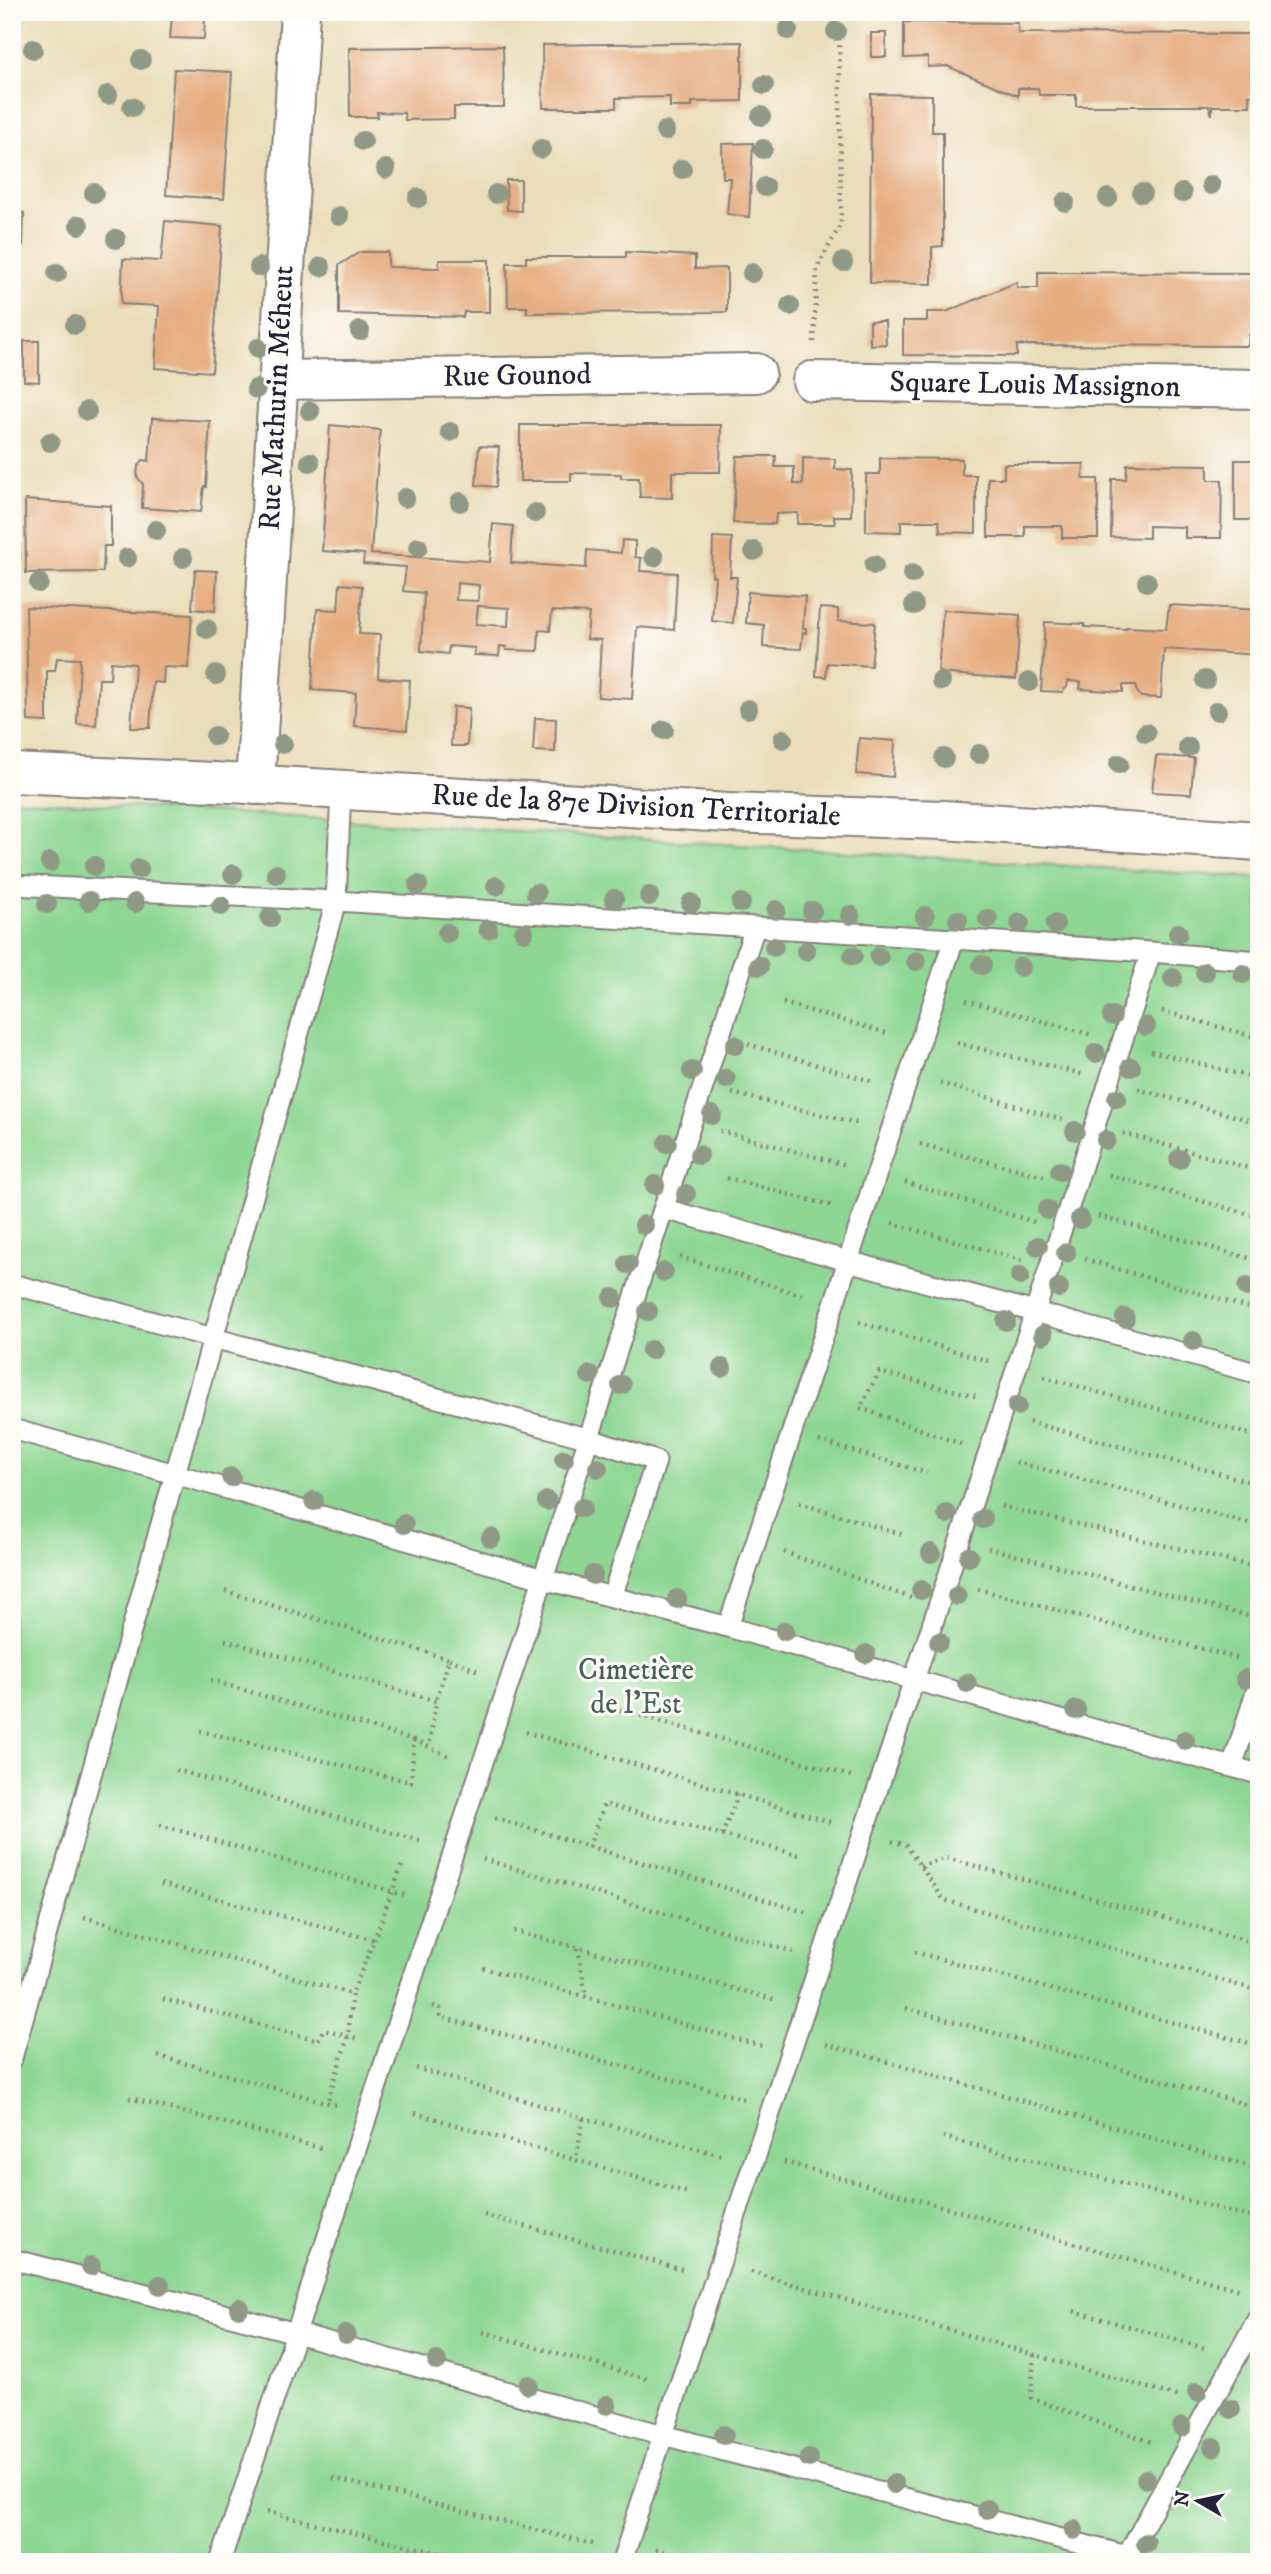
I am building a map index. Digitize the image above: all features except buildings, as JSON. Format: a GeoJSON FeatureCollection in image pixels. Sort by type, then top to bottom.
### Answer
{"type":"FeatureCollection","features":[{"type":"Feature","properties":{"kind":"street","name":"Rue Mathurin Méheut"},"geometry":{"type":"LineString","coordinates":[[255,785],[300,12]]}},
{"type":"Feature","properties":{"kind":"street","name":"Rue Gounod"},"geometry":{"type":"LineString","coordinates":[[278,380],[756,373]]}},
{"type":"Feature","properties":{"kind":"street","name":"Square Louis Massignon"},"geometry":{"type":"LineString","coordinates":[[812,381],[1259,389]]}},
{"type":"Feature","properties":{"kind":"street","name":"Rue de la 87e Division Territoriale"},"geometry":{"type":"LineString","coordinates":[[12,773],[728,813],[943,820],[1259,841]]}},
{"type":"Feature","properties":{"kind":"lane"},"geometry":{"type":"LineString","coordinates":[[12,2058],[336,901],[341,791]]}},
{"type":"Feature","properties":{"kind":"lane"},"geometry":{"type":"LineString","coordinates":[[12,885],[336,901],[954,939],[1259,961]]}},
{"type":"Feature","properties":{"kind":"lane"},"geometry":{"type":"LineString","coordinates":[[220,2562],[590,1439],[755,927]]}},
{"type":"Feature","properties":{"kind":"lane"},"geometry":{"type":"LineString","coordinates":[[727,1627],[954,939]]}},
{"type":"Feature","properties":{"kind":"lane"},"geometry":{"type":"LineString","coordinates":[[625,2552],[1112,1082],[1151,952]]}},
{"type":"Feature","properties":{"kind":"lane"},"geometry":{"type":"LineString","coordinates":[[665,1209],[1259,1374]]}},
{"type":"Feature","properties":{"kind":"lane"},"geometry":{"type":"LineString","coordinates":[[12,1284],[590,1439],[656,1461],[612,1597]]}},
{"type":"Feature","properties":{"kind":"lane"},"geometry":{"type":"LineString","coordinates":[[12,1429],[544,1579],[1259,1774]]}},
{"type":"Feature","properties":{"kind":"lane"},"geometry":{"type":"LineString","coordinates":[[1232,1767],[1259,1682]]}},
{"type":"Feature","properties":{"kind":"lane"},"geometry":{"type":"LineString","coordinates":[[12,2259],[296,2333],[1126,2559],[1259,2316]]}},
{"type":"Feature","properties":{"kind":"path"},"geometry":{"type":"LineString","coordinates":[[812,381],[817,268],[841,224],[839,12]]}},
{"type":"Feature","properties":{"kind":"path"},"geometry":{"type":"LineString","coordinates":[[936,992],[1259,1079]]}},
{"type":"Feature","properties":{"kind":"path"},"geometry":{"type":"LineString","coordinates":[[783,1003],[920,1042]]}},
{"type":"Feature","properties":{"kind":"path"},"geometry":{"type":"LineString","coordinates":[[1134,1004],[1259,1038]]}},
{"type":"Feature","properties":{"kind":"path"},"geometry":{"type":"LineString","coordinates":[[720,1036],[1095,1127],[1259,1171]]}},
{"type":"Feature","properties":{"kind":"path"},"geometry":{"type":"LineString","coordinates":[[957,1042],[1259,1123]]}},
{"type":"Feature","properties":{"kind":"path"},"geometry":{"type":"LineString","coordinates":[[704,1086],[861,1125]]}},
{"type":"Feature","properties":{"kind":"path"},"geometry":{"type":"LineString","coordinates":[[692,1123],[876,1173],[1062,1230]]}},
{"type":"Feature","properties":{"kind":"path"},"geometry":{"type":"LineString","coordinates":[[888,1136],[1259,1217]]}},
{"type":"Feature","properties":{"kind":"path"},"geometry":{"type":"LineString","coordinates":[[727,1178],[863,1214],[1049,1269]]}},
{"type":"Feature","properties":{"kind":"path"},"geometry":{"type":"LineString","coordinates":[[1069,1208],[1259,1261]]}},
{"type":"Feature","properties":{"kind":"path"},"geometry":{"type":"LineString","coordinates":[[652,1248],[1016,1370],[1259,1437]]}},
{"type":"Feature","properties":{"kind":"path"},"geometry":{"type":"LineString","coordinates":[[1079,1257],[1259,1311]]}},
{"type":"Feature","properties":{"kind":"path"},"geometry":{"type":"LineString","coordinates":[[979,1397],[879,1372],[860,1408],[988,1454],[1259,1526]]}},
{"type":"Feature","properties":{"kind":"path"},"geometry":{"type":"LineString","coordinates":[[1002,1414],[1259,1484]]}},
{"type":"Feature","properties":{"kind":"path"},"geometry":{"type":"LineString","coordinates":[[792,1433],[927,1473]]}},
{"type":"Feature","properties":{"kind":"path"},"geometry":{"type":"LineString","coordinates":[[771,1494],[904,1535]]}},
{"type":"Feature","properties":{"kind":"path"},"geometry":{"type":"LineString","coordinates":[[973,1499],[1259,1568]]}},
{"type":"Feature","properties":{"kind":"path"},"geometry":{"type":"LineString","coordinates":[[960,1541],[1259,1619]]}},
{"type":"Feature","properties":{"kind":"path"},"geometry":{"type":"LineString","coordinates":[[783,1551],[938,1608]]}},
{"type":"Feature","properties":{"kind":"path"},"geometry":{"type":"LineString","coordinates":[[946,1580],[1246,1661]]}},
{"type":"Feature","properties":{"kind":"path"},"geometry":{"type":"LineString","coordinates":[[225,1591],[449,1659],[436,1701],[429,1747]]}},
{"type":"Feature","properties":{"kind":"path"},"geometry":{"type":"LineString","coordinates":[[225,1640],[436,1701]]}},
{"type":"Feature","properties":{"kind":"path"},"geometry":{"type":"LineString","coordinates":[[210,1680],[414,1740],[481,1769]]}},
{"type":"Feature","properties":{"kind":"path"},"geometry":{"type":"LineString","coordinates":[[593,1702],[879,1784]]}},
{"type":"Feature","properties":{"kind":"path"},"geometry":{"type":"LineString","coordinates":[[496,1723],[906,1845],[944,1900],[1259,1991]]}},
{"type":"Feature","properties":{"kind":"path"},"geometry":{"type":"LineString","coordinates":[[200,1731],[411,1782],[414,1740]]}},
{"type":"Feature","properties":{"kind":"path"},"geometry":{"type":"LineString","coordinates":[[176,1770],[821,1960]]}},
{"type":"Feature","properties":{"kind":"path"},"geometry":{"type":"LineString","coordinates":[[722,1835],[738,1795]]}},
{"type":"Feature","properties":{"kind":"path"},"geometry":{"type":"LineString","coordinates":[[589,1847],[604,1804],[799,1855]]}},
{"type":"Feature","properties":{"kind":"path"},"geometry":{"type":"LineString","coordinates":[[467,1810],[834,1921]]}},
{"type":"Feature","properties":{"kind":"path"},"geometry":{"type":"LineString","coordinates":[[160,1825],[392,1890],[436,1905]]}},
{"type":"Feature","properties":{"kind":"path"},"geometry":{"type":"LineString","coordinates":[[920,1866],[946,1858],[1259,1944]]}},
{"type":"Feature","properties":{"kind":"path"},"geometry":{"type":"LineString","coordinates":[[327,2103],[348,2036],[352,1994],[402,1865]]}},
{"type":"Feature","properties":{"kind":"path"},"geometry":{"type":"LineString","coordinates":[[160,1884],[374,1940]]}},
{"type":"Feature","properties":{"kind":"path"},"geometry":{"type":"LineString","coordinates":[[54,1909],[352,1994]]}},
{"type":"Feature","properties":{"kind":"path"},"geometry":{"type":"LineString","coordinates":[[514,1931],[805,2007]]}},
{"type":"Feature","properties":{"kind":"path"},"geometry":{"type":"LineString","coordinates":[[578,1948],[586,1997]]}},
{"type":"Feature","properties":{"kind":"path"},"geometry":{"type":"LineString","coordinates":[[915,1952],[1259,2046]]}},
{"type":"Feature","properties":{"kind":"path"},"geometry":{"type":"LineString","coordinates":[[483,1968],[586,1997],[792,2045],[1259,2169]]}},
{"type":"Feature","properties":{"kind":"path"},"geometry":{"type":"LineString","coordinates":[[407,1995],[440,2008],[440,2017],[772,2106]]}},
{"type":"Feature","properties":{"kind":"path"},"geometry":{"type":"LineString","coordinates":[[163,1999],[318,2040],[323,2030],[348,2036],[388,2053],[583,2118],[755,2159],[1245,2292]]}},
{"type":"Feature","properties":{"kind":"path"},"geometry":{"type":"LineString","coordinates":[[906,2008],[1259,2108]]}},
{"type":"Feature","properties":{"kind":"path"},"geometry":{"type":"LineString","coordinates":[[158,2056],[367,2114]]}},
{"type":"Feature","properties":{"kind":"path"},"geometry":{"type":"LineString","coordinates":[[129,2098],[353,2157]]}},
{"type":"Feature","properties":{"kind":"path"},"geometry":{"type":"LineString","coordinates":[[415,2113],[689,2193]]}},
{"type":"Feature","properties":{"kind":"path"},"geometry":{"type":"LineString","coordinates":[[576,2160],[583,2118]]}},
{"type":"Feature","properties":{"kind":"path"},"geometry":{"type":"LineString","coordinates":[[943,2137],[1259,2219]]}},
{"type":"Feature","properties":{"kind":"path"},"geometry":{"type":"LineString","coordinates":[[484,2215],[718,2270],[1034,2355],[1210,2406]]}},
{"type":"Feature","properties":{"kind":"path"},"geometry":{"type":"LineString","coordinates":[[1074,2311],[1236,2357]]}},
{"type":"Feature","properties":{"kind":"path"},"geometry":{"type":"LineString","coordinates":[[484,2332],[679,2388]]}},
{"type":"Feature","properties":{"kind":"path"},"geometry":{"type":"LineString","coordinates":[[1034,2355],[1031,2398],[1184,2454]]}},
{"type":"Feature","properties":{"kind":"path"},"geometry":{"type":"LineString","coordinates":[[333,2478],[625,2552],[705,2562]]}},
{"type":"Feature","properties":{"kind":"path"},"geometry":{"type":"LineString","coordinates":[[239,2505],[476,2562]]}},
{"type":"Feature","properties":{"kind":"green space","name":"Cimetière de l'Est"},"geometry":{"type":"Polygon","coordinates":[[[12,799],[1259,878],[1259,2562],[12,2562],[12,799]]]}}]}
